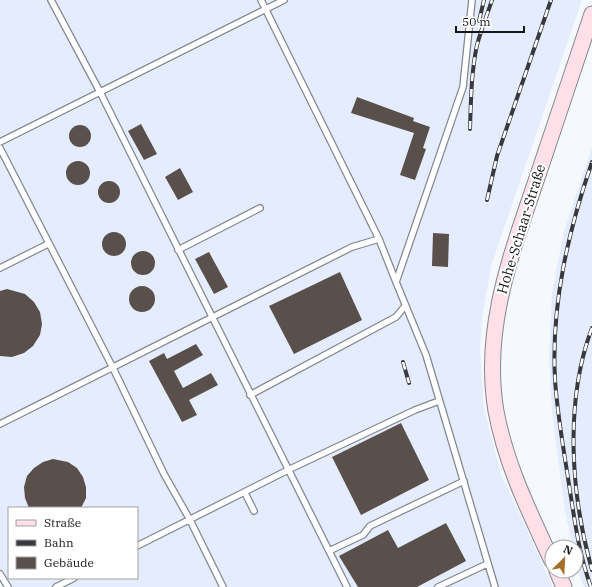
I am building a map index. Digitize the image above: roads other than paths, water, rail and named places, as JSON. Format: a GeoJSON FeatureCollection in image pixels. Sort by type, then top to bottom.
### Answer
{"type":"FeatureCollection","features":[{"type":"Feature","properties":{"kind":"main road","name":"Hohe-Schaar-Straße"},"geometry":{"type":"LineString","coordinates":[[544,544],[515,481],[504,444],[494,393],[494,332],[499,300],[511,253],[592,14]]}},
{"type":"Feature","properties":{"kind":"lane"},"geometry":{"type":"LineString","coordinates":[[51,0],[100,92],[347,587]]}},
{"type":"Feature","properties":{"kind":"lane"},"geometry":{"type":"LineString","coordinates":[[261,0],[379,239],[426,355],[495,587]]}},
{"type":"Feature","properties":{"kind":"lane"},"geometry":{"type":"LineString","coordinates":[[0,142],[284,0]]}},
{"type":"Feature","properties":{"kind":"lane"},"geometry":{"type":"LineString","coordinates":[[396,282],[463,87],[472,0]]}},
{"type":"Feature","properties":{"kind":"lane"},"geometry":{"type":"LineString","coordinates":[[0,148],[113,368],[164,474],[190,520],[224,587]]}},
{"type":"Feature","properties":{"kind":"lane"},"geometry":{"type":"LineString","coordinates":[[178,250],[260,208]]}},
{"type":"Feature","properties":{"kind":"lane"},"geometry":{"type":"LineString","coordinates":[[0,424],[352,247],[379,239]]}},
{"type":"Feature","properties":{"kind":"lane"},"geometry":{"type":"LineString","coordinates":[[0,268],[48,244]]}},
{"type":"Feature","properties":{"kind":"lane"},"geometry":{"type":"LineString","coordinates":[[250,395],[396,317],[406,306]]}},
{"type":"Feature","properties":{"kind":"lane"},"geometry":{"type":"LineString","coordinates":[[138,546],[245,493],[288,470],[415,410],[439,402]]}},
{"type":"Feature","properties":{"kind":"lane"},"geometry":{"type":"LineString","coordinates":[[329,551],[363,535],[370,526],[464,481]]}},
{"type":"Feature","properties":{"kind":"lane"},"geometry":{"type":"LineString","coordinates":[[245,493],[254,511]]}},
{"type":"Feature","properties":{"kind":"lane"},"geometry":{"type":"LineString","coordinates":[[438,587],[487,564]]}},
{"type":"Feature","properties":{"kind":"lane"},"geometry":{"type":"LineString","coordinates":[[0,574],[8,587]]}},
{"type":"Feature","properties":{"kind":"lane"},"geometry":{"type":"LineString","coordinates":[[56,587],[72,579]]}},
{"type":"Feature","properties":{"kind":"railway"},"geometry":{"type":"LineString","coordinates":[[479,21],[484,0]]}},
{"type":"Feature","properties":{"kind":"railway"},"geometry":{"type":"LineString","coordinates":[[470,129],[475,56],[477,45],[492,0]]}},
{"type":"Feature","properties":{"kind":"railway"},"geometry":{"type":"LineString","coordinates":[[487,200],[497,156],[551,0]]}},
{"type":"Feature","properties":{"kind":"railway"},"geometry":{"type":"LineString","coordinates":[[591,587],[577,533],[562,441],[556,391],[554,351],[563,269],[583,188],[592,162]]}},
{"type":"Feature","properties":{"kind":"railway"},"geometry":{"type":"LineString","coordinates":[[592,328],[583,357],[577,387],[574,418],[575,480],[579,511],[592,570]]}},
{"type":"Feature","properties":{"kind":"railway"},"geometry":{"type":"LineString","coordinates":[[403,362],[409,383]]}}]}
